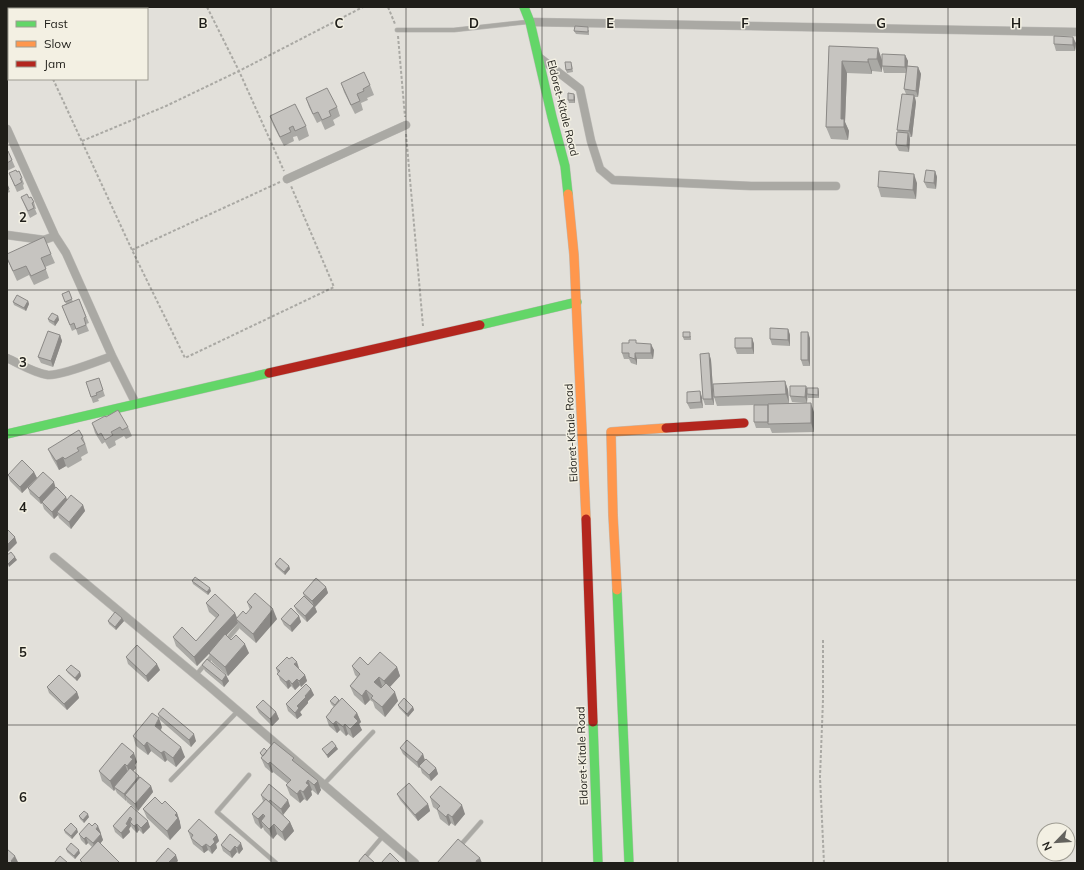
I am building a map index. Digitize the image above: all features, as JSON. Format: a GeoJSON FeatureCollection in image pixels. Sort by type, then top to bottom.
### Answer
{"type":"FeatureCollection","features":[{"type":"Feature","properties":{"kind":"main road","name":"Eldoret-Kitale Road"},"geometry":{"type":"LineString","coordinates":[[524,7],[530,22],[565,166],[572,234],[577,302],[585,491],[598,863]]}},
{"type":"Feature","properties":{"kind":"main road"},"geometry":{"type":"LineString","coordinates":[[7,434],[577,302]]}},
{"type":"Feature","properties":{"kind":"main road"},"geometry":{"type":"LineString","coordinates":[[628,863],[620,639],[613,515],[611,432],[744,423]]}},
{"type":"Feature","properties":{"kind":"street"},"geometry":{"type":"LineString","coordinates":[[530,22],[1077,32]]}},
{"type":"Feature","properties":{"kind":"street"},"geometry":{"type":"LineString","coordinates":[[538,57],[580,89],[591,141],[600,169],[613,180],[751,186],[836,186]]}},
{"type":"Feature","properties":{"kind":"street"},"geometry":{"type":"LineString","coordinates":[[288,179],[406,125]]}},
{"type":"Feature","properties":{"kind":"street"},"geometry":{"type":"LineString","coordinates":[[7,129],[55,236],[66,253],[112,356],[136,404]]}},
{"type":"Feature","properties":{"kind":"street"},"geometry":{"type":"LineString","coordinates":[[7,235],[44,240],[55,236]]}},
{"type":"Feature","properties":{"kind":"street"},"geometry":{"type":"LineString","coordinates":[[7,358],[35,371],[49,375],[59,374],[112,356]]}},
{"type":"Feature","properties":{"kind":"street"},"geometry":{"type":"LineString","coordinates":[[54,557],[196,675],[415,863]]}},
{"type":"Feature","properties":{"kind":"lane"},"geometry":{"type":"LineString","coordinates":[[397,30],[454,30],[530,22]]}},
{"type":"Feature","properties":{"kind":"lane"},"geometry":{"type":"LineString","coordinates":[[220,647],[245,618]]}},
{"type":"Feature","properties":{"kind":"lane"},"geometry":{"type":"LineString","coordinates":[[196,675],[216,652]]}},
{"type":"Feature","properties":{"kind":"lane"},"geometry":{"type":"LineString","coordinates":[[171,780],[238,711]]}},
{"type":"Feature","properties":{"kind":"lane"},"geometry":{"type":"LineString","coordinates":[[324,784],[373,732]]}},
{"type":"Feature","properties":{"kind":"lane"},"geometry":{"type":"LineString","coordinates":[[249,775],[217,812],[276,863]]}},
{"type":"Feature","properties":{"kind":"lane"},"geometry":{"type":"LineString","coordinates":[[457,849],[482,822]]}},
{"type":"Feature","properties":{"kind":"lane"},"geometry":{"type":"LineString","coordinates":[[360,863],[384,835]]}},
{"type":"Feature","properties":{"kind":"path"},"geometry":{"type":"LineString","coordinates":[[53,80],[132,250],[185,358],[334,287],[288,179],[239,71],[207,7]]}},
{"type":"Feature","properties":{"kind":"path"},"geometry":{"type":"LineString","coordinates":[[82,141],[166,106],[239,71],[363,7]]}},
{"type":"Feature","properties":{"kind":"path"},"geometry":{"type":"LineString","coordinates":[[388,7],[397,30],[424,338]]}},
{"type":"Feature","properties":{"kind":"path"},"geometry":{"type":"LineString","coordinates":[[132,250],[288,179]]}},
{"type":"Feature","properties":{"kind":"path"},"geometry":{"type":"LineString","coordinates":[[824,640],[820,777],[824,863]]}},
{"type":"Feature","properties":{"kind":"building"},"geometry":{"type":"Polygon","coordinates":[[[575,26],[588,27],[588,32],[574,31],[575,26]]]}},
{"type":"Feature","properties":{"kind":"building"},"geometry":{"type":"Polygon","coordinates":[[[1054,36],[1073,37],[1073,45],[1054,44],[1054,36]]]}},
{"type":"Feature","properties":{"kind":"building"},"geometry":{"type":"Polygon","coordinates":[[[829,46],[878,48],[877,59],[868,59],[868,62],[842,61],[841,119],[844,119],[844,127],[826,127],[829,46]]]}},
{"type":"Feature","properties":{"kind":"building"},"geometry":{"type":"Polygon","coordinates":[[[882,54],[905,55],[905,67],[882,66],[882,54]]]}},
{"type":"Feature","properties":{"kind":"building"},"geometry":{"type":"Polygon","coordinates":[[[565,62],[571,62],[572,69],[566,70],[565,62]]]}},
{"type":"Feature","properties":{"kind":"building"},"geometry":{"type":"Polygon","coordinates":[[[907,66],[918,67],[916,91],[904,89],[907,66]]]}},
{"type":"Feature","properties":{"kind":"building"},"geometry":{"type":"Polygon","coordinates":[[[364,72],[370,85],[363,89],[364,91],[357,94],[360,101],[351,105],[341,83],[364,72]]]}},
{"type":"Feature","properties":{"kind":"building"},"geometry":{"type":"Polygon","coordinates":[[[327,88],[337,107],[329,111],[331,116],[322,120],[318,112],[313,114],[306,98],[327,88]]]}},
{"type":"Feature","properties":{"kind":"building"},"geometry":{"type":"Polygon","coordinates":[[[568,93],[574,94],[574,100],[568,100],[568,93]]]}},
{"type":"Feature","properties":{"kind":"building"},"geometry":{"type":"Polygon","coordinates":[[[902,94],[914,95],[909,131],[897,130],[902,94]]]}},
{"type":"Feature","properties":{"kind":"building"},"geometry":{"type":"Polygon","coordinates":[[[295,104],[306,126],[295,131],[293,126],[289,128],[291,132],[280,137],[270,116],[295,104]]]}},
{"type":"Feature","properties":{"kind":"building"},"geometry":{"type":"Polygon","coordinates":[[[897,132],[908,133],[907,146],[896,145],[897,132]]]}},
{"type":"Feature","properties":{"kind":"building"},"geometry":{"type":"Polygon","coordinates":[[[8,151],[12,160],[7,163],[7,152],[8,151]]]}},
{"type":"Feature","properties":{"kind":"building"},"geometry":{"type":"Polygon","coordinates":[[[16,170],[17,172],[19,171],[22,182],[15,186],[9,173],[16,170]]]}},
{"type":"Feature","properties":{"kind":"building"},"geometry":{"type":"Polygon","coordinates":[[[926,170],[935,171],[934,183],[924,182],[926,170]]]}},
{"type":"Feature","properties":{"kind":"building"},"geometry":{"type":"Polygon","coordinates":[[[879,171],[914,174],[913,190],[878,187],[879,171]]]}},
{"type":"Feature","properties":{"kind":"building"},"geometry":{"type":"Polygon","coordinates":[[[27,194],[34,202],[32,203],[34,208],[28,211],[21,197],[27,194]]]}},
{"type":"Feature","properties":{"kind":"building"},"geometry":{"type":"Polygon","coordinates":[[[44,237],[51,254],[41,258],[46,269],[31,276],[26,266],[13,271],[7,258],[7,254],[44,237]]]}},
{"type":"Feature","properties":{"kind":"building"},"geometry":{"type":"Polygon","coordinates":[[[69,291],[72,299],[65,302],[62,294],[69,291]]]}},
{"type":"Feature","properties":{"kind":"building"},"geometry":{"type":"Polygon","coordinates":[[[17,295],[28,301],[24,308],[13,302],[17,295]]]}},
{"type":"Feature","properties":{"kind":"building"},"geometry":{"type":"Polygon","coordinates":[[[79,299],[86,317],[84,318],[86,325],[76,329],[74,323],[70,325],[62,306],[79,299]]]}},
{"type":"Feature","properties":{"kind":"building"},"geometry":{"type":"Polygon","coordinates":[[[52,313],[58,316],[54,322],[48,319],[52,313]]]}},
{"type":"Feature","properties":{"kind":"building"},"geometry":{"type":"Polygon","coordinates":[[[770,328],[788,329],[788,340],[770,339],[770,328]]]}},
{"type":"Feature","properties":{"kind":"building"},"geometry":{"type":"Polygon","coordinates":[[[48,331],[60,335],[51,361],[38,357],[48,331]]]}},
{"type":"Feature","properties":{"kind":"building"},"geometry":{"type":"Polygon","coordinates":[[[683,332],[690,332],[690,337],[683,337],[683,332]]]}},
{"type":"Feature","properties":{"kind":"building"},"geometry":{"type":"Polygon","coordinates":[[[801,332],[808,332],[808,360],[801,360],[801,332]]]}},
{"type":"Feature","properties":{"kind":"building"},"geometry":{"type":"Polygon","coordinates":[[[735,338],[752,338],[752,348],[735,348],[735,338]]]}},
{"type":"Feature","properties":{"kind":"building"},"geometry":{"type":"Polygon","coordinates":[[[629,340],[636,340],[636,343],[651,344],[651,353],[635,353],[635,359],[629,357],[629,353],[622,353],[622,343],[629,343],[629,340]]]}},
{"type":"Feature","properties":{"kind":"building"},"geometry":{"type":"Polygon","coordinates":[[[709,353],[712,399],[703,399],[700,354],[709,353]]]}},
{"type":"Feature","properties":{"kind":"building"},"geometry":{"type":"Polygon","coordinates":[[[99,378],[103,390],[96,393],[97,395],[91,397],[86,382],[99,378]]]}},
{"type":"Feature","properties":{"kind":"building"},"geometry":{"type":"Polygon","coordinates":[[[785,381],[786,394],[714,397],[713,384],[785,381]]]}},
{"type":"Feature","properties":{"kind":"building"},"geometry":{"type":"Polygon","coordinates":[[[790,386],[806,386],[805,397],[790,396],[790,386]]]}},
{"type":"Feature","properties":{"kind":"building"},"geometry":{"type":"Polygon","coordinates":[[[807,388],[818,388],[818,395],[807,394],[807,388]]]}},
{"type":"Feature","properties":{"kind":"building"},"geometry":{"type":"Polygon","coordinates":[[[700,391],[701,402],[687,403],[687,392],[700,391]]]}},
{"type":"Feature","properties":{"kind":"building"},"geometry":{"type":"Polygon","coordinates":[[[811,403],[811,423],[768,424],[768,404],[811,403]]]}},
{"type":"Feature","properties":{"kind":"building"},"geometry":{"type":"Polygon","coordinates":[[[754,405],[768,405],[768,422],[754,422],[754,405]]]}},
{"type":"Feature","properties":{"kind":"building"},"geometry":{"type":"Polygon","coordinates":[[[118,410],[128,427],[122,430],[120,427],[111,432],[113,435],[105,440],[101,433],[98,435],[92,423],[118,410]]]}},
{"type":"Feature","properties":{"kind":"building"},"geometry":{"type":"Polygon","coordinates":[[[79,430],[83,437],[81,438],[85,444],[77,448],[79,451],[65,459],[63,457],[56,461],[48,449],[79,430]]]}},
{"type":"Feature","properties":{"kind":"building"},"geometry":{"type":"Polygon","coordinates":[[[22,460],[34,472],[20,487],[8,475],[22,460]]]}},
{"type":"Feature","properties":{"kind":"building"},"geometry":{"type":"Polygon","coordinates":[[[43,472],[54,482],[39,498],[28,488],[43,472]]]}},
{"type":"Feature","properties":{"kind":"building"},"geometry":{"type":"Polygon","coordinates":[[[56,487],[66,497],[52,512],[42,502],[56,487]]]}},
{"type":"Feature","properties":{"kind":"building"},"geometry":{"type":"Polygon","coordinates":[[[71,495],[83,505],[69,522],[57,512],[71,495]]]}},
{"type":"Feature","properties":{"kind":"building"},"geometry":{"type":"Polygon","coordinates":[[[7,529],[15,537],[7,545],[7,529]]]}},
{"type":"Feature","properties":{"kind":"building"},"geometry":{"type":"Polygon","coordinates":[[[11,552],[15,557],[7,564],[7,555],[11,552]]]}},
{"type":"Feature","properties":{"kind":"building"},"geometry":{"type":"Polygon","coordinates":[[[280,558],[289,566],[284,572],[275,564],[280,558]]]}},
{"type":"Feature","properties":{"kind":"building"},"geometry":{"type":"Polygon","coordinates":[[[195,577],[210,588],[207,592],[192,581],[195,577]]]}},
{"type":"Feature","properties":{"kind":"building"},"geometry":{"type":"Polygon","coordinates":[[[316,578],[326,587],[312,601],[303,593],[316,578]]]}},
{"type":"Feature","properties":{"kind":"building"},"geometry":{"type":"Polygon","coordinates":[[[255,593],[273,609],[253,634],[236,619],[243,611],[246,614],[252,607],[247,602],[255,593]]]}},
{"type":"Feature","properties":{"kind":"building"},"geometry":{"type":"Polygon","coordinates":[[[215,594],[235,613],[194,657],[173,637],[182,627],[196,641],[219,615],[206,603],[215,594]]]}},
{"type":"Feature","properties":{"kind":"building"},"geometry":{"type":"Polygon","coordinates":[[[304,596],[314,606],[305,616],[294,606],[304,596]]]}},
{"type":"Feature","properties":{"kind":"building"},"geometry":{"type":"Polygon","coordinates":[[[291,608],[299,616],[290,626],[281,619],[291,608]]]}},
{"type":"Feature","properties":{"kind":"building"},"geometry":{"type":"Polygon","coordinates":[[[115,612],[122,618],[115,627],[108,621],[115,612]]]}},
{"type":"Feature","properties":{"kind":"building"},"geometry":{"type":"Polygon","coordinates":[[[225,634],[231,640],[236,635],[245,644],[225,667],[209,653],[225,634]]]}},
{"type":"Feature","properties":{"kind":"building"},"geometry":{"type":"Polygon","coordinates":[[[137,645],[157,664],[146,676],[126,657],[137,645]]]}},
{"type":"Feature","properties":{"kind":"building"},"geometry":{"type":"Polygon","coordinates":[[[380,652],[397,667],[384,681],[379,677],[374,682],[381,688],[386,683],[395,692],[382,707],[371,698],[373,696],[366,690],[362,696],[350,686],[360,674],[352,666],[360,657],[368,665],[380,652]]]}},
{"type":"Feature","properties":{"kind":"building"},"geometry":{"type":"Polygon","coordinates":[[[287,657],[289,659],[292,657],[297,662],[294,664],[305,675],[299,681],[297,679],[292,684],[289,680],[286,682],[277,674],[280,671],[276,668],[287,657]]]}},
{"type":"Feature","properties":{"kind":"building"},"geometry":{"type":"Polygon","coordinates":[[[207,659],[226,675],[222,681],[202,665],[207,659]]]}},
{"type":"Feature","properties":{"kind":"building"},"geometry":{"type":"Polygon","coordinates":[[[71,665],[80,672],[75,678],[66,670],[71,665]]]}},
{"type":"Feature","properties":{"kind":"building"},"geometry":{"type":"Polygon","coordinates":[[[59,675],[77,692],[64,704],[47,687],[59,675]]]}},
{"type":"Feature","properties":{"kind":"building"},"geometry":{"type":"Polygon","coordinates":[[[306,684],[311,689],[305,696],[306,697],[297,706],[299,708],[295,713],[286,704],[306,684]]]}},
{"type":"Feature","properties":{"kind":"building"},"geometry":{"type":"Polygon","coordinates":[[[335,696],[339,700],[335,705],[330,701],[335,696]]]}},
{"type":"Feature","properties":{"kind":"building"},"geometry":{"type":"Polygon","coordinates":[[[342,698],[357,713],[354,717],[358,721],[350,729],[345,724],[343,727],[336,721],[333,724],[326,717],[342,698]]]}},
{"type":"Feature","properties":{"kind":"building"},"geometry":{"type":"Polygon","coordinates":[[[404,698],[413,707],[407,714],[398,705],[404,698]]]}},
{"type":"Feature","properties":{"kind":"building"},"geometry":{"type":"Polygon","coordinates":[[[263,700],[276,712],[270,719],[256,707],[263,700]]]}},
{"type":"Feature","properties":{"kind":"building"},"geometry":{"type":"Polygon","coordinates":[[[163,708],[194,734],[189,740],[158,714],[163,708]]]}},
{"type":"Feature","properties":{"kind":"building"},"geometry":{"type":"Polygon","coordinates":[[[152,713],[159,718],[155,726],[181,747],[173,758],[164,751],[161,753],[147,742],[144,746],[133,736],[152,713]]]}},
{"type":"Feature","properties":{"kind":"building"},"geometry":{"type":"Polygon","coordinates":[[[407,740],[423,754],[417,762],[400,748],[407,740]]]}},
{"type":"Feature","properties":{"kind":"building"},"geometry":{"type":"Polygon","coordinates":[[[332,741],[336,746],[327,755],[322,749],[332,741]]]}},
{"type":"Feature","properties":{"kind":"building"},"geometry":{"type":"Polygon","coordinates":[[[274,742],[294,758],[292,760],[318,781],[314,785],[308,780],[306,783],[309,785],[303,792],[300,790],[297,794],[286,785],[291,780],[270,762],[268,764],[261,758],[274,742]]]}},
{"type":"Feature","properties":{"kind":"building"},"geometry":{"type":"Polygon","coordinates":[[[122,743],[134,753],[130,757],[133,759],[127,766],[125,764],[110,781],[99,771],[122,743]]]}},
{"type":"Feature","properties":{"kind":"building"},"geometry":{"type":"Polygon","coordinates":[[[264,748],[267,751],[263,756],[260,753],[264,748]]]}},
{"type":"Feature","properties":{"kind":"building"},"geometry":{"type":"Polygon","coordinates":[[[426,759],[436,768],[429,775],[419,766],[426,759]]]}},
{"type":"Feature","properties":{"kind":"building"},"geometry":{"type":"Polygon","coordinates":[[[130,768],[139,776],[124,794],[114,787],[130,768]]]}},
{"type":"Feature","properties":{"kind":"building"},"geometry":{"type":"Polygon","coordinates":[[[140,777],[151,786],[135,804],[125,795],[140,777]]]}},
{"type":"Feature","properties":{"kind":"building"},"geometry":{"type":"Polygon","coordinates":[[[409,783],[428,804],[415,815],[397,794],[409,783]]]}},
{"type":"Feature","properties":{"kind":"building"},"geometry":{"type":"Polygon","coordinates":[[[269,784],[288,800],[281,809],[261,795],[269,784]]]}},
{"type":"Feature","properties":{"kind":"building"},"geometry":{"type":"Polygon","coordinates":[[[440,786],[462,805],[452,817],[448,814],[446,817],[437,809],[440,806],[430,797],[440,786]]]}},
{"type":"Feature","properties":{"kind":"building"},"geometry":{"type":"Polygon","coordinates":[[[155,797],[162,804],[165,801],[177,813],[175,815],[178,818],[167,831],[143,809],[155,797]]]}},
{"type":"Feature","properties":{"kind":"building"},"geometry":{"type":"Polygon","coordinates":[[[266,799],[290,822],[282,832],[274,824],[269,829],[261,821],[265,816],[263,814],[258,819],[252,814],[266,799]]]}},
{"type":"Feature","properties":{"kind":"building"},"geometry":{"type":"Polygon","coordinates":[[[131,806],[148,821],[141,828],[137,824],[134,826],[130,822],[132,819],[130,817],[126,824],[128,825],[121,833],[113,826],[131,806]]]}},
{"type":"Feature","properties":{"kind":"building"},"geometry":{"type":"Polygon","coordinates":[[[84,811],[88,814],[83,820],[79,816],[84,811]]]}},
{"type":"Feature","properties":{"kind":"building"},"geometry":{"type":"Polygon","coordinates":[[[199,819],[217,835],[213,839],[215,842],[210,847],[206,844],[202,847],[191,838],[193,835],[188,831],[199,819]]]}},
{"type":"Feature","properties":{"kind":"building"},"geometry":{"type":"Polygon","coordinates":[[[71,823],[77,829],[71,836],[64,830],[71,823]]]}},
{"type":"Feature","properties":{"kind":"building"},"geometry":{"type":"Polygon","coordinates":[[[89,823],[92,826],[95,823],[98,826],[96,829],[101,834],[93,843],[86,837],[84,839],[79,834],[89,823]]]}},
{"type":"Feature","properties":{"kind":"building"},"geometry":{"type":"Polygon","coordinates":[[[230,834],[241,843],[237,848],[235,846],[230,852],[221,845],[230,834]]]}},
{"type":"Feature","properties":{"kind":"building"},"geometry":{"type":"Polygon","coordinates":[[[458,839],[480,858],[476,861],[477,863],[437,863],[458,839]]]}},
{"type":"Feature","properties":{"kind":"building"},"geometry":{"type":"Polygon","coordinates":[[[98,841],[120,863],[83,863],[80,860],[98,841]]]}},
{"type":"Feature","properties":{"kind":"building"},"geometry":{"type":"Polygon","coordinates":[[[71,843],[79,850],[74,856],[66,849],[71,843]]]}},
{"type":"Feature","properties":{"kind":"building"},"geometry":{"type":"Polygon","coordinates":[[[168,848],[176,855],[168,863],[155,863],[168,848]]]}},
{"type":"Feature","properties":{"kind":"building"},"geometry":{"type":"Polygon","coordinates":[[[7,849],[15,856],[11,861],[13,863],[7,863],[7,849]]]}},
{"type":"Feature","properties":{"kind":"building"},"geometry":{"type":"Polygon","coordinates":[[[390,853],[399,863],[381,863],[390,853]]]}},
{"type":"Feature","properties":{"kind":"building"},"geometry":{"type":"Polygon","coordinates":[[[365,854],[375,863],[361,863],[359,861],[365,854]]]}},
{"type":"Feature","properties":{"kind":"building"},"geometry":{"type":"Polygon","coordinates":[[[60,856],[68,863],[54,863],[60,856]]]}},
{"type":"Feature","properties":{"kind":"traffic: fast"},"geometry":{"type":"LineString","coordinates":[[524,7],[530,22],[565,166],[568,194]]}},
{"type":"Feature","properties":{"kind":"traffic: fast"},"geometry":{"type":"LineString","coordinates":[[480,325],[577,302]]}},
{"type":"Feature","properties":{"kind":"traffic: fast"},"geometry":{"type":"LineString","coordinates":[[7,434],[269,373]]}},
{"type":"Feature","properties":{"kind":"traffic: fast"},"geometry":{"type":"LineString","coordinates":[[617,590],[629,863]]}},
{"type":"Feature","properties":{"kind":"traffic: fast"},"geometry":{"type":"LineString","coordinates":[[593,722],[598,863]]}},
{"type":"Feature","properties":{"kind":"traffic: slow"},"geometry":{"type":"LineString","coordinates":[[568,194],[574,255],[586,519]]}},
{"type":"Feature","properties":{"kind":"traffic: slow"},"geometry":{"type":"LineString","coordinates":[[617,590],[611,432],[666,428]]}},
{"type":"Feature","properties":{"kind":"traffic: jam"},"geometry":{"type":"LineString","coordinates":[[269,373],[480,325]]}},
{"type":"Feature","properties":{"kind":"traffic: jam"},"geometry":{"type":"LineString","coordinates":[[666,428],[744,423]]}},
{"type":"Feature","properties":{"kind":"traffic: jam"},"geometry":{"type":"LineString","coordinates":[[586,519],[593,722]]}}]}
